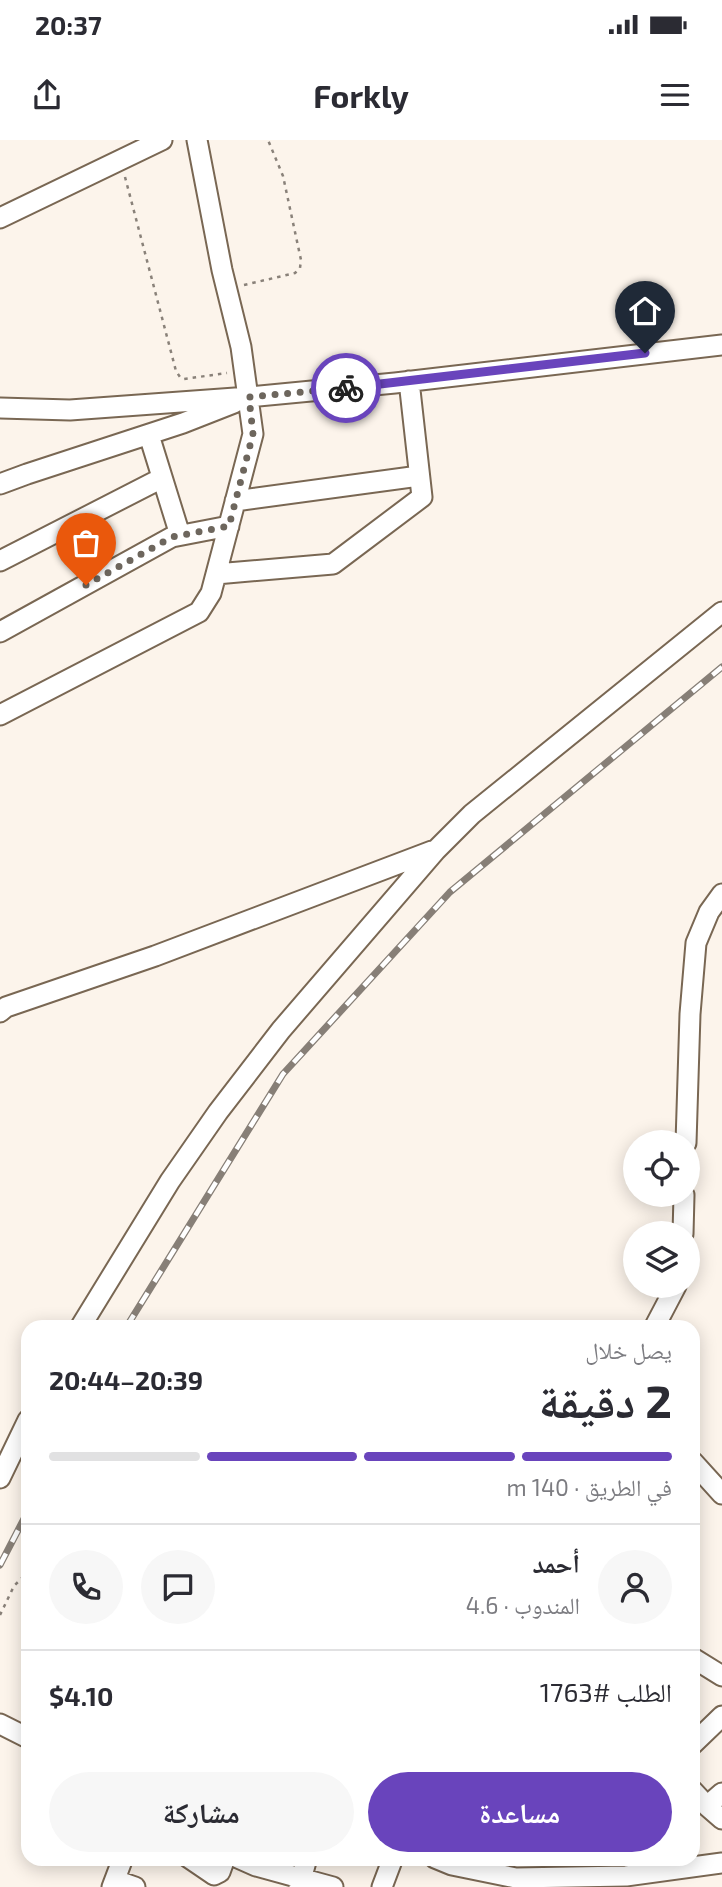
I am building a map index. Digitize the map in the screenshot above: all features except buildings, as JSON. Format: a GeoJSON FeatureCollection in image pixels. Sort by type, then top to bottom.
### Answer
{"type":"FeatureCollection","features":[{"type":"Feature","properties":{"kind":"street"},"geometry":{"type":"LineString","coordinates":[[0,218],[162,140]]}},
{"type":"Feature","properties":{"kind":"street"},"geometry":{"type":"LineString","coordinates":[[0,715],[199,612],[211,593],[253,434],[241,347],[197,140]]}},
{"type":"Feature","properties":{"kind":"street"},"geometry":{"type":"LineString","coordinates":[[0,408],[70,410],[249,397],[722,345]]}},
{"type":"Feature","properties":{"kind":"street"},"geometry":{"type":"LineString","coordinates":[[216,574],[332,564],[422,497],[409,381]]}},
{"type":"Feature","properties":{"kind":"street"},"geometry":{"type":"LineString","coordinates":[[0,484],[149,435],[249,397]]}},
{"type":"Feature","properties":{"kind":"street"},"geometry":{"type":"LineString","coordinates":[[149,435],[180,535]]}},
{"type":"Feature","properties":{"kind":"street"},"geometry":{"type":"LineString","coordinates":[[235,501],[419,476]]}},
{"type":"Feature","properties":{"kind":"street"},"geometry":{"type":"LineString","coordinates":[[0,561],[162,478]]}},
{"type":"Feature","properties":{"kind":"street"},"geometry":{"type":"LineString","coordinates":[[0,632],[172,537],[229,526]]}},
{"type":"Feature","properties":{"kind":"street"},"geometry":{"type":"LineString","coordinates":[[85,1320],[170,1181],[218,1112],[281,1030],[436,850],[472,814],[722,612]]}},
{"type":"Feature","properties":{"kind":"street"},"geometry":{"type":"LineString","coordinates":[[2,1006],[155,956],[436,850]]}},
{"type":"Feature","properties":{"kind":"street"},"geometry":{"type":"LineString","coordinates":[[686,1130],[690,1014],[696,943],[709,912],[722,894]]}},
{"type":"Feature","properties":{"kind":"street"},"geometry":{"type":"LineString","coordinates":[[658,1320],[670,1298]]}},
{"type":"Feature","properties":{"kind":"street"},"geometry":{"type":"LineString","coordinates":[[0,1478],[5,1457],[21,1431]]}},
{"type":"Feature","properties":{"kind":"street"},"geometry":{"type":"LineString","coordinates":[[700,1470],[722,1494]]}},
{"type":"Feature","properties":{"kind":"street"},"geometry":{"type":"LineString","coordinates":[[700,1662],[722,1676]]}},
{"type":"Feature","properties":{"kind":"street"},"geometry":{"type":"LineString","coordinates":[[700,1737],[722,1716]]}},
{"type":"Feature","properties":{"kind":"street"},"geometry":{"type":"LineString","coordinates":[[0,1724],[21,1734]]}},
{"type":"Feature","properties":{"kind":"street"},"geometry":{"type":"LineString","coordinates":[[706,1806],[722,1793]]}},
{"type":"Feature","properties":{"kind":"street"},"geometry":{"type":"LineString","coordinates":[[700,1799],[722,1819]]}},
{"type":"Feature","properties":{"kind":"street"},"geometry":{"type":"LineString","coordinates":[[700,1864],[722,1863]]}},
{"type":"Feature","properties":{"kind":"street"},"geometry":{"type":"LineString","coordinates":[[120,1866],[113,1884],[135,1887]]}},
{"type":"Feature","properties":{"kind":"street"},"geometry":{"type":"LineString","coordinates":[[202,1866],[217,1874],[222,1866]]}},
{"type":"Feature","properties":{"kind":"street"},"geometry":{"type":"LineString","coordinates":[[256,1866],[300,1883],[333,1887]]}},
{"type":"Feature","properties":{"kind":"street"},"geometry":{"type":"LineString","coordinates":[[300,1883],[305,1866]]}},
{"type":"Feature","properties":{"kind":"street"},"geometry":{"type":"LineString","coordinates":[[382,1887],[390,1866]]}},
{"type":"Feature","properties":{"kind":"street"},"geometry":{"type":"LineString","coordinates":[[456,1866],[515,1883],[596,1868],[635,1866]]}},
{"type":"Feature","properties":{"kind":"path"},"geometry":{"type":"LineString","coordinates":[[227,289],[295,273],[300,268],[301,260],[283,176],[268,140]]}},
{"type":"Feature","properties":{"kind":"path"},"geometry":{"type":"LineString","coordinates":[[120,160],[176,371],[184,379],[245,371]]}},
{"type":"Feature","properties":{"kind":"path"},"geometry":{"type":"LineString","coordinates":[[0,1615],[14,1586],[21,1579]]}},
{"type":"Feature","properties":{"kind":"railway"},"geometry":{"type":"LineString","coordinates":[[131,1320],[283,1074],[450,892],[722,667]]}},
{"type":"Feature","properties":{"kind":"railway"},"geometry":{"type":"LineString","coordinates":[[0,1565],[21,1524]]}},
{"type":"Feature","properties":{"kind":"way so far"},"geometry":{"type":"LineString","coordinates":[[86,585],[172,537],[229,526],[253,434],[249,397],[346,388]]}},
{"type":"Feature","properties":{"kind":"route"},"geometry":{"type":"LineString","coordinates":[[346,388],[645,353]]}}]}
